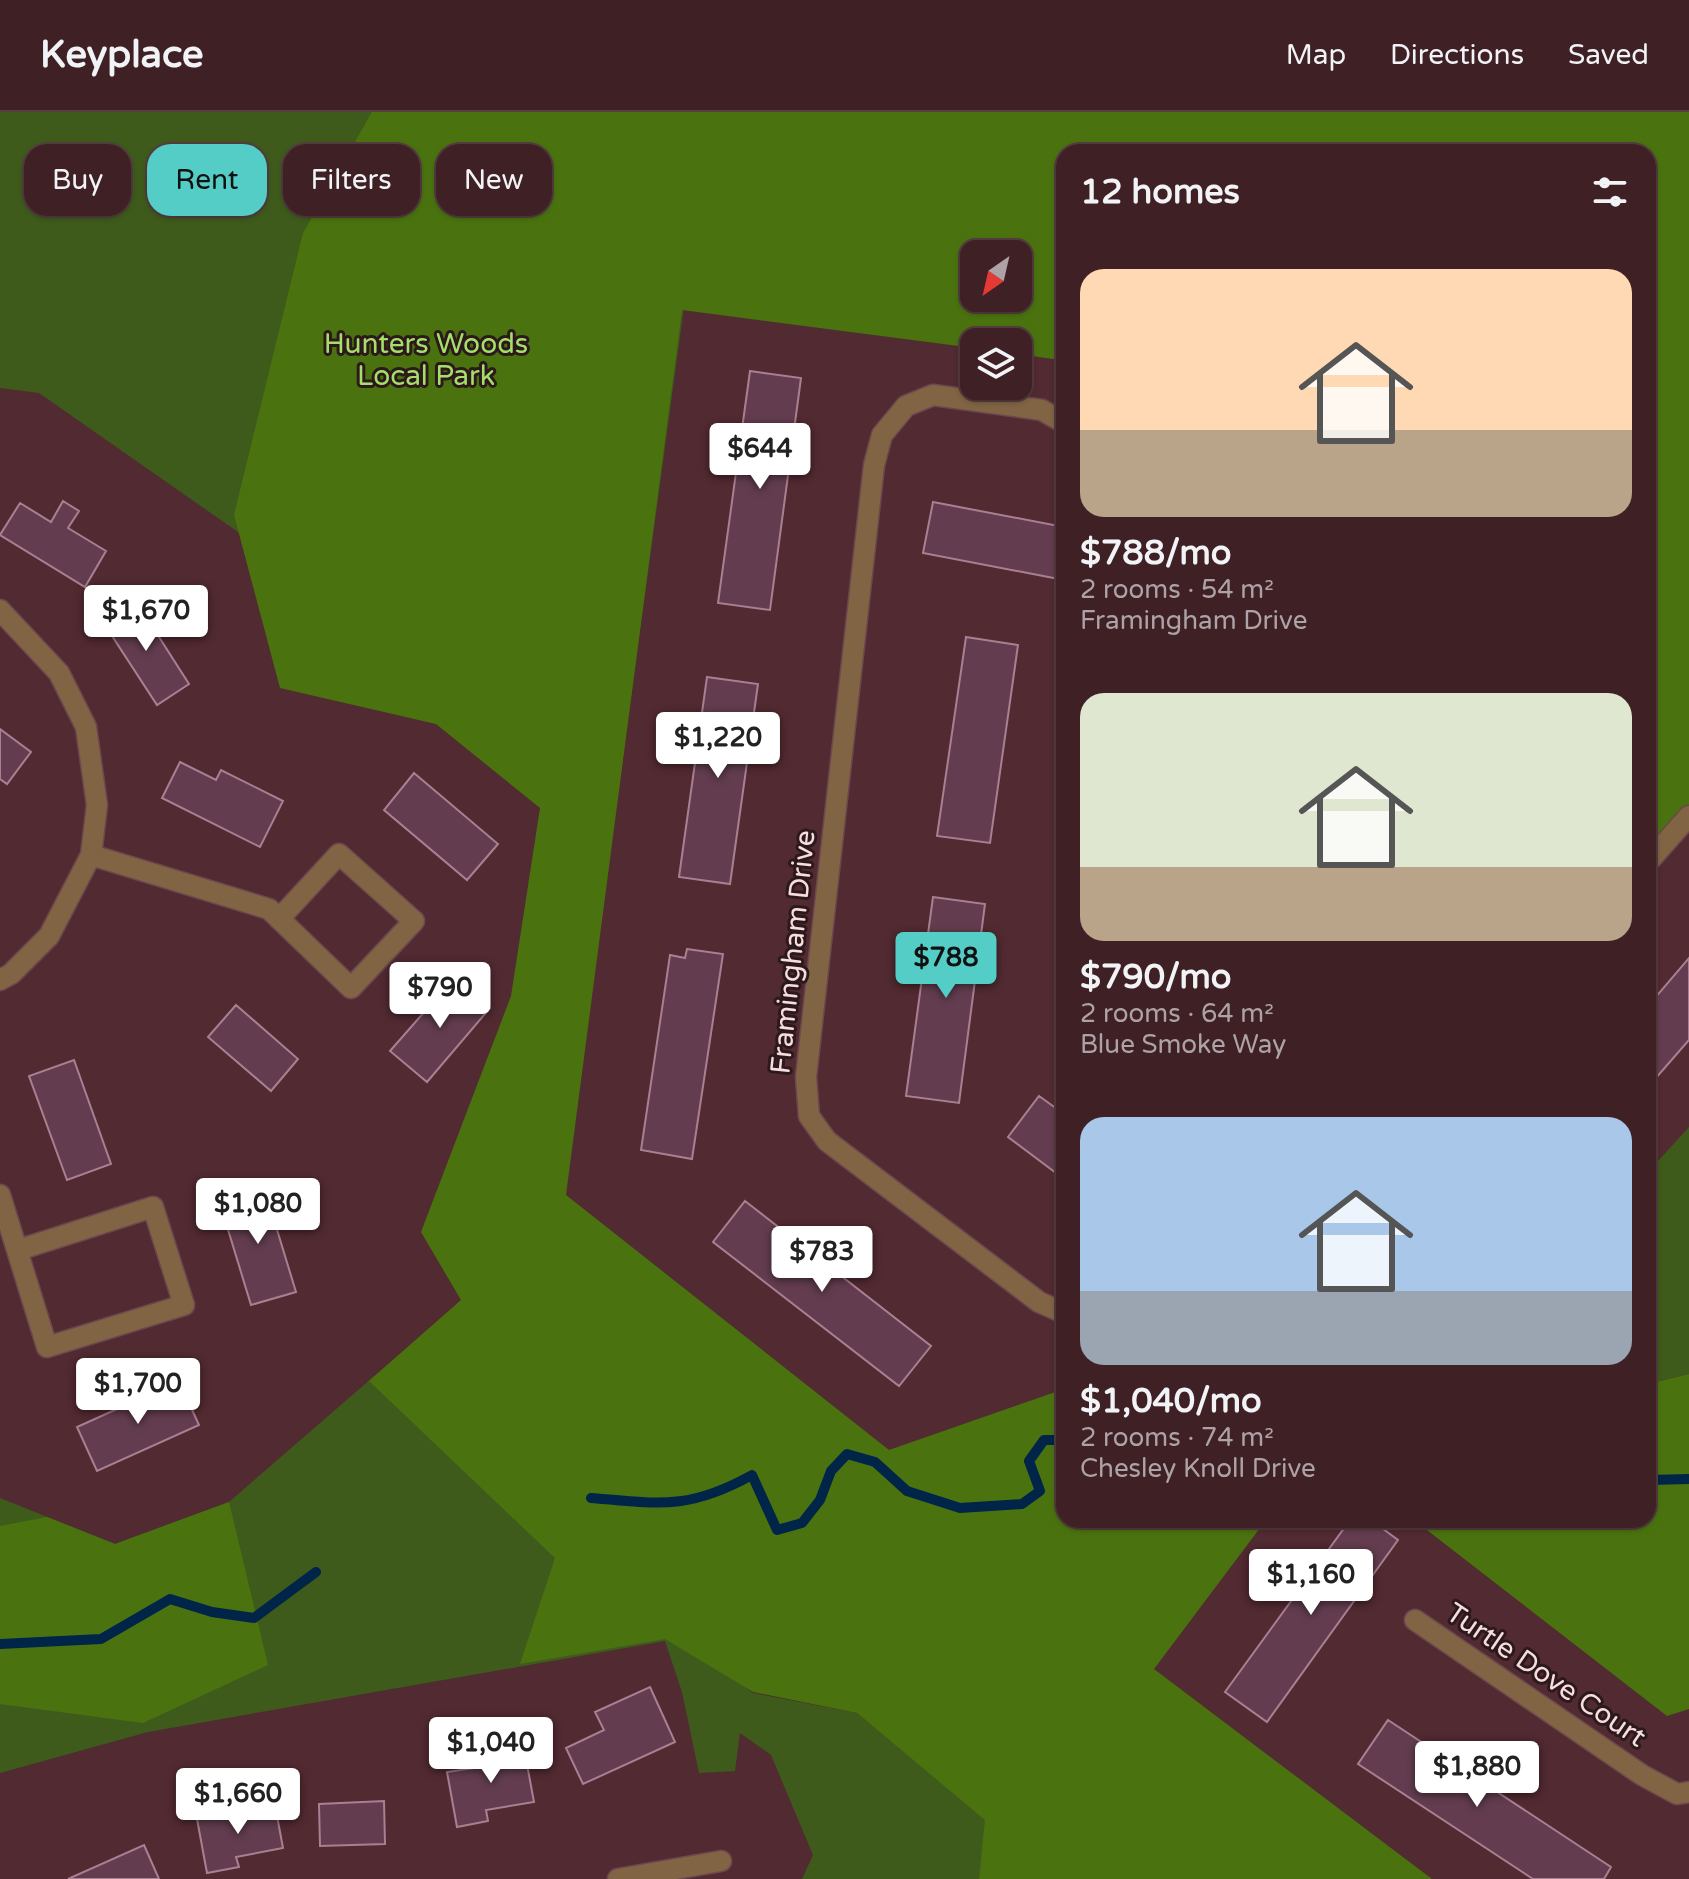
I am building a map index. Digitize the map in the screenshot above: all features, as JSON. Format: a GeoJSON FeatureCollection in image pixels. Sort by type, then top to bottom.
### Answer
{"type":"FeatureCollection","features":[{"type":"Feature","properties":{"kind":"street","name":"Framingham Drive"},"geometry":{"type":"LineString","coordinates":[[1056,418],[1042,410],[933,395],[906,406],[882,435],[874,465],[806,1077],[809,1116],[827,1141],[1039,1302],[1056,1309]]}},
{"type":"Feature","properties":{"kind":"street"},"geometry":{"type":"LineString","coordinates":[[0,610],[59,673],[86,727],[97,805],[91,855],[49,936],[11,974],[0,980]]}},
{"type":"Feature","properties":{"kind":"street"},"geometry":{"type":"LineString","coordinates":[[1656,853],[1689,816]]}},
{"type":"Feature","properties":{"kind":"street"},"geometry":{"type":"LineString","coordinates":[[91,855],[269,909],[279,919],[351,988],[414,921],[339,854],[279,919]]}},
{"type":"Feature","properties":{"kind":"street"},"geometry":{"type":"LineString","coordinates":[[0,1195],[47,1347],[184,1305],[153,1207],[18,1250]]}},
{"type":"Feature","properties":{"kind":"street","name":"Turtle Dove Court"},"geometry":{"type":"LineString","coordinates":[[1415,1620],[1642,1775],[1677,1794],[1689,1792]]}},
{"type":"Feature","properties":{"kind":"street"},"geometry":{"type":"LineString","coordinates":[[618,1879],[721,1861]]}},
{"type":"Feature","properties":{"kind":"green space","name":"Hunters Woods Local Park"},"geometry":{"type":"Polygon","coordinates":[[[0,112],[1689,112],[1656,144],[1056,144],[1056,357],[1032,348],[1032,328],[960,328],[960,340],[684,307],[561,1214],[1231,1772],[746,1688],[753,1693],[857,1713],[986,1820],[979,1879],[802,1879],[813,1855],[771,1755],[740,1733],[735,1771],[699,1773],[682,1692],[665,1641],[148,1732],[0,1773],[0,1498],[115,1544],[229,1502],[530,1241],[590,778],[39,393],[0,388],[0,112]]]}},
{"type":"Feature","properties":{"kind":"green space","name":"Hunters Woods Local Park"},"geometry":{"type":"Polygon","coordinates":[[[372,112],[1689,112],[1689,816],[1656,853],[1656,144],[1056,144],[1056,359],[1032,356],[1032,328],[960,328],[960,346],[682,310],[566,1195],[889,1450],[1056,1392],[1056,1528],[1260,1528],[1154,1669],[1432,1879],[979,1879],[985,1820],[857,1713],[753,1692],[665,1639],[520,1664],[555,1558],[369,1381],[461,1300],[421,1232],[511,996],[540,808],[436,724],[280,688],[234,515],[303,233],[313,216],[420,216],[420,144],[354,144],[372,112]]]}},
{"type":"Feature","properties":{"kind":"green space"},"geometry":{"type":"Polygon","coordinates":[[[1689,1127],[1689,1374],[1656,1382],[1656,1163],[1689,1127]]]}},
{"type":"Feature","properties":{"kind":"green space"},"geometry":{"type":"Polygon","coordinates":[[[1689,1374],[1689,1709],[1667,1716],[1424,1528],[1656,1528],[1656,1382],[1689,1374]]]}},
{"type":"Feature","properties":{"kind":"green space"},"geometry":{"type":"Polygon","coordinates":[[[229,1502],[268,1665],[143,1723],[0,1704],[0,1526],[47,1517],[115,1544],[229,1502]]]}},
{"type":"Feature","properties":{"kind":"building"},"geometry":{"type":"Polygon","coordinates":[[[750,371],[801,378],[770,610],[718,603],[750,371]]]}},
{"type":"Feature","properties":{"kind":"building"},"geometry":{"type":"Polygon","coordinates":[[[63,501],[79,511],[68,528],[106,551],[85,587],[0,535],[20,503],[51,522],[63,501]]]}},
{"type":"Feature","properties":{"kind":"building"},"geometry":{"type":"Polygon","coordinates":[[[933,502],[1056,525],[1056,578],[923,553],[933,502]]]}},
{"type":"Feature","properties":{"kind":"building"},"geometry":{"type":"Polygon","coordinates":[[[136,601],[189,684],[157,705],[103,622],[136,601]]]}},
{"type":"Feature","properties":{"kind":"building"},"geometry":{"type":"Polygon","coordinates":[[[966,637],[1018,645],[990,843],[937,836],[966,637]]]}},
{"type":"Feature","properties":{"kind":"building"},"geometry":{"type":"Polygon","coordinates":[[[707,677],[758,684],[730,884],[679,877],[707,677]]]}},
{"type":"Feature","properties":{"kind":"building"},"geometry":{"type":"Polygon","coordinates":[[[0,729],[31,752],[7,784],[0,779],[0,729]]]}},
{"type":"Feature","properties":{"kind":"building"},"geometry":{"type":"Polygon","coordinates":[[[180,762],[216,780],[221,770],[283,801],[260,847],[162,798],[180,762]]]}},
{"type":"Feature","properties":{"kind":"building"},"geometry":{"type":"Polygon","coordinates":[[[414,773],[498,844],[467,880],[384,810],[414,773]]]}},
{"type":"Feature","properties":{"kind":"building"},"geometry":{"type":"Polygon","coordinates":[[[933,897],[985,904],[959,1103],[906,1096],[933,897]]]}},
{"type":"Feature","properties":{"kind":"building"},"geometry":{"type":"Polygon","coordinates":[[[687,949],[723,954],[692,1159],[641,1150],[670,955],[685,958],[687,949]]]}},
{"type":"Feature","properties":{"kind":"building"},"geometry":{"type":"Polygon","coordinates":[[[1689,958],[1689,1040],[1656,1078],[1656,997],[1689,958]]]}},
{"type":"Feature","properties":{"kind":"building"},"geometry":{"type":"Polygon","coordinates":[[[455,977],[490,1008],[427,1082],[390,1051],[455,977]]]}},
{"type":"Feature","properties":{"kind":"building"},"geometry":{"type":"Polygon","coordinates":[[[236,1005],[298,1059],[271,1091],[208,1037],[236,1005]]]}},
{"type":"Feature","properties":{"kind":"building"},"geometry":{"type":"Polygon","coordinates":[[[74,1060],[111,1164],[67,1180],[29,1076],[74,1060]]]}},
{"type":"Feature","properties":{"kind":"building"},"geometry":{"type":"Polygon","coordinates":[[[1039,1096],[1056,1108],[1056,1173],[1008,1137],[1039,1096]]]}},
{"type":"Feature","properties":{"kind":"building"},"geometry":{"type":"Polygon","coordinates":[[[264,1187],[296,1292],[251,1305],[219,1200],[264,1187]]]}},
{"type":"Feature","properties":{"kind":"building"},"geometry":{"type":"Polygon","coordinates":[[[745,1201],[931,1346],[899,1386],[713,1242],[745,1201]]]}},
{"type":"Feature","properties":{"kind":"building"},"geometry":{"type":"Polygon","coordinates":[[[179,1381],[199,1425],[97,1471],[77,1427],[179,1381]]]}},
{"type":"Feature","properties":{"kind":"building"},"geometry":{"type":"Polygon","coordinates":[[[1344,1528],[1382,1528],[1398,1540],[1267,1722],[1225,1692],[1344,1528]]]}},
{"type":"Feature","properties":{"kind":"building"},"geometry":{"type":"Polygon","coordinates":[[[650,1687],[675,1742],[583,1784],[566,1748],[604,1730],[595,1712],[650,1687]]]}},
{"type":"Feature","properties":{"kind":"building"},"geometry":{"type":"Polygon","coordinates":[[[1388,1720],[1611,1867],[1604,1879],[1533,1879],[1358,1764],[1388,1720]]]}},
{"type":"Feature","properties":{"kind":"building"},"geometry":{"type":"Polygon","coordinates":[[[523,1743],[534,1802],[486,1810],[488,1821],[457,1827],[447,1772],[482,1767],[479,1751],[523,1743]]]}},
{"type":"Feature","properties":{"kind":"building"},"geometry":{"type":"Polygon","coordinates":[[[384,1801],[385,1844],[320,1846],[319,1804],[384,1801]]]}},
{"type":"Feature","properties":{"kind":"building"},"geometry":{"type":"Polygon","coordinates":[[[275,1805],[283,1848],[236,1857],[239,1867],[207,1873],[197,1819],[275,1805]]]}},
{"type":"Feature","properties":{"kind":"building"},"geometry":{"type":"Polygon","coordinates":[[[144,1845],[159,1879],[68,1879],[144,1845]]]}},
{"type":"Feature","properties":{"kind":"waterway"},"geometry":{"type":"LineString","coordinates":[[591,1498],[674,1502],[710,1494],[752,1475],[777,1530],[802,1523],[820,1500],[831,1471],[847,1454],[875,1462],[907,1491],[960,1508],[1022,1504],[1040,1491],[1029,1461],[1044,1440],[1056,1440]]}},
{"type":"Feature","properties":{"kind":"waterway"},"geometry":{"type":"LineString","coordinates":[[1656,1480],[1689,1479]]}},
{"type":"Feature","properties":{"kind":"waterway"},"geometry":{"type":"LineString","coordinates":[[0,1644],[101,1639],[170,1599],[212,1612],[254,1618],[316,1572]]}}]}
